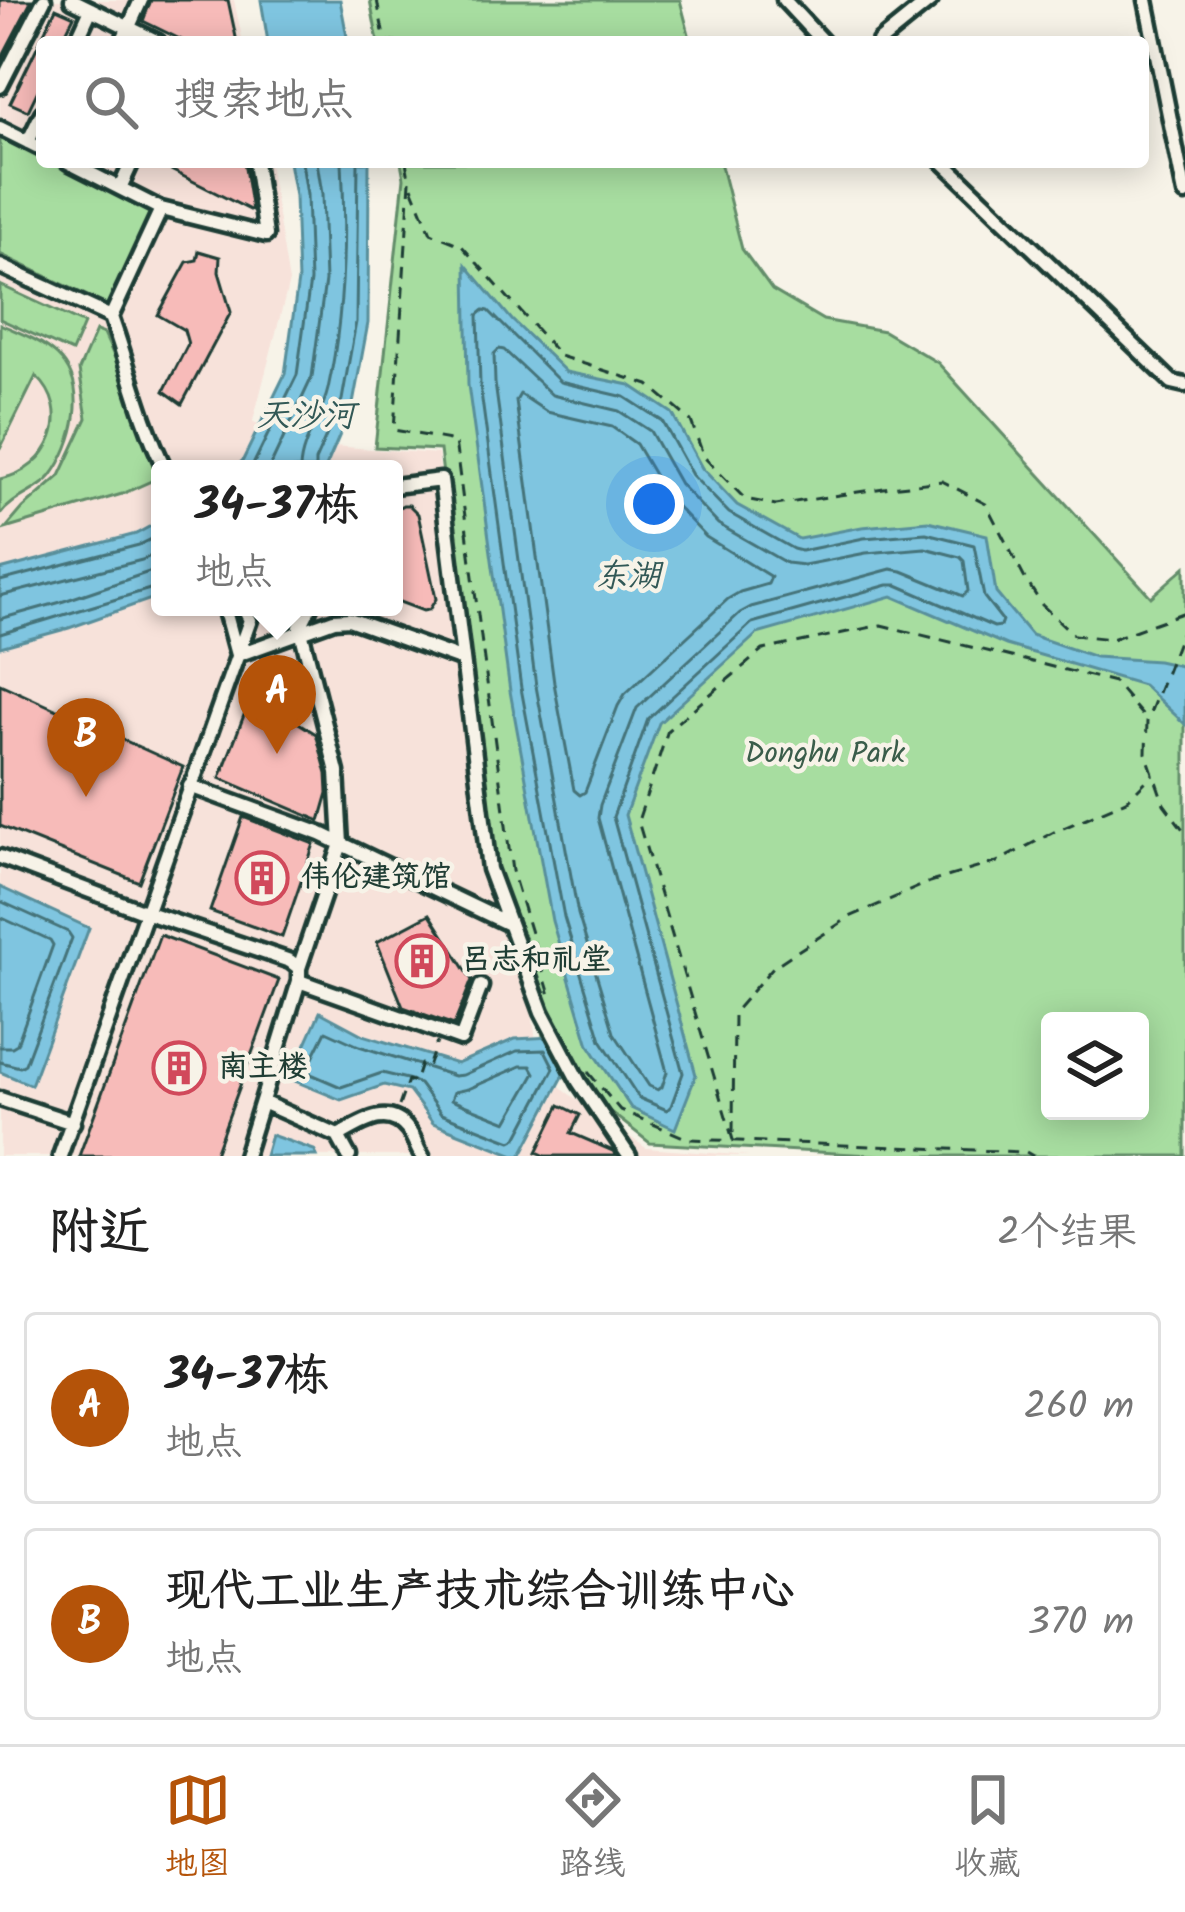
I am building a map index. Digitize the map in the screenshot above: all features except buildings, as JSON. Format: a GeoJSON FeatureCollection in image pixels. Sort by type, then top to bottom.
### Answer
{"type":"FeatureCollection","features":[{"type":"Feature","properties":{"kind":"street"},"geometry":{"type":"LineString","coordinates":[[0,86],[44,0]]}},
{"type":"Feature","properties":{"kind":"street"},"geometry":{"type":"LineString","coordinates":[[72,0],[146,36]]}},
{"type":"Feature","properties":{"kind":"street"},"geometry":{"type":"LineString","coordinates":[[125,36],[141,0]]}},
{"type":"Feature","properties":{"kind":"street"},"geometry":{"type":"LineString","coordinates":[[784,0],[818,36]]}},
{"type":"Feature","properties":{"kind":"street"},"geometry":{"type":"LineString","coordinates":[[886,36],[931,0]]}},
{"type":"Feature","properties":{"kind":"street"},"geometry":{"type":"LineString","coordinates":[[1146,0],[1185,194]]}},
{"type":"Feature","properties":{"kind":"street"},"geometry":{"type":"LineString","coordinates":[[79,36],[91,9]]}},
{"type":"Feature","properties":{"kind":"street"},"geometry":{"type":"LineString","coordinates":[[28,142],[36,125]]}},
{"type":"Feature","properties":{"kind":"street"},"geometry":{"type":"LineString","coordinates":[[0,128],[36,146]]}},
{"type":"Feature","properties":{"kind":"street"},"geometry":{"type":"LineString","coordinates":[[80,168],[161,209],[266,235],[256,168]]}},
{"type":"Feature","properties":{"kind":"street"},"geometry":{"type":"LineString","coordinates":[[120,188],[129,168]]}},
{"type":"Feature","properties":{"kind":"street"},"geometry":{"type":"LineString","coordinates":[[949,168],[1172,382],[1185,385]]}},
{"type":"Feature","properties":{"kind":"street"},"geometry":{"type":"LineString","coordinates":[[161,209],[111,317],[145,427],[161,460]]}},
{"type":"Feature","properties":{"kind":"street"},"geometry":{"type":"LineString","coordinates":[[0,266],[111,317]]}},
{"type":"Feature","properties":{"kind":"street"},"geometry":{"type":"LineString","coordinates":[[403,485],[441,479],[489,869],[542,1012],[579,1082],[629,1156]]}},
{"type":"Feature","properties":{"kind":"street"},"geometry":{"type":"LineString","coordinates":[[226,616],[237,655]]}},
{"type":"Feature","properties":{"kind":"street"},"geometry":{"type":"LineString","coordinates":[[60,1156],[248,616]]}},
{"type":"Feature","properties":{"kind":"street"},"geometry":{"type":"LineString","coordinates":[[245,1156],[341,844],[337,772],[300,627],[306,616]]}},
{"type":"Feature","properties":{"kind":"street"},"geometry":{"type":"LineString","coordinates":[[237,655],[334,620],[349,619],[463,660]]}},
{"type":"Feature","properties":{"kind":"street"},"geometry":{"type":"LineString","coordinates":[[190,786],[321,834],[509,924]]}},
{"type":"Feature","properties":{"kind":"street"},"geometry":{"type":"LineString","coordinates":[[0,857],[290,961],[299,975],[461,1039],[481,986]]}},
{"type":"Feature","properties":{"kind":"street"},"geometry":{"type":"LineString","coordinates":[[0,1099],[73,1124]]}},
{"type":"Feature","properties":{"kind":"street"},"geometry":{"type":"LineString","coordinates":[[262,1102],[338,1136],[349,1156]]}},
{"type":"Feature","properties":{"kind":"street"},"geometry":{"type":"LineString","coordinates":[[338,1136],[370,1118],[394,1119],[405,1126],[422,1156]]}},
{"type":"Feature","properties":{"kind":"path"},"geometry":{"type":"LineString","coordinates":[[377,0],[384,36]]}},
{"type":"Feature","properties":{"kind":"path"},"geometry":{"type":"LineString","coordinates":[[407,168],[431,233],[460,245],[560,356],[649,385],[691,421],[704,457],[745,499],[776,505],[942,482],[986,504],[1042,605],[1074,634],[1112,639],[1185,612]]}},
{"type":"Feature","properties":{"kind":"path"},"geometry":{"type":"LineString","coordinates":[[410,181],[394,430],[455,441],[512,871],[552,1004]]}},
{"type":"Feature","properties":{"kind":"path"},"geometry":{"type":"LineString","coordinates":[[1185,623],[1147,721],[1146,753],[1164,803],[1185,832]]}},
{"type":"Feature","properties":{"kind":"path"},"geometry":{"type":"LineString","coordinates":[[733,1141],[638,821],[668,730],[763,650],[880,625],[1114,682],[1147,721]]}},
{"type":"Feature","properties":{"kind":"path"},"geometry":{"type":"LineString","coordinates":[[733,1141],[734,1012],[772,967],[850,917],[930,882],[997,862],[1126,801],[1154,774]]}},
{"type":"Feature","properties":{"kind":"path"},"geometry":{"type":"LineString","coordinates":[[394,1119],[409,1079],[415,1082],[422,1064],[428,1067],[440,1032]]}},
{"type":"Feature","properties":{"kind":"path"},"geometry":{"type":"LineString","coordinates":[[579,1062],[620,1110],[688,1139],[1026,1152],[1033,1156]]}},
{"type":"Feature","properties":{"kind":"shaded area"},"geometry":{"type":"Polygon","coordinates":[[[0,0],[234,0],[242,36],[36,36],[36,168],[270,168],[289,282],[253,421],[279,442],[438,454],[489,869],[519,924],[545,1071],[565,1091],[646,1148],[749,1156],[0,1156],[0,0]]]}},
{"type":"Feature","properties":{"kind":"green space"},"geometry":{"type":"Polygon","coordinates":[[[370,0],[680,0],[689,36],[377,36],[370,0]]]}},
{"type":"Feature","properties":{"kind":"green space"},"geometry":{"type":"Polygon","coordinates":[[[0,138],[36,155],[36,168],[62,168],[156,213],[111,307],[0,254],[0,138]]]}},
{"type":"Feature","properties":{"kind":"green space","name":"Donghu Park"},"geometry":{"type":"Polygon","coordinates":[[[402,168],[722,168],[742,249],[772,290],[823,320],[884,331],[938,363],[1151,597],[1185,567],[1185,1156],[890,1156],[650,1143],[549,1064],[519,924],[491,869],[440,450],[375,447],[402,168]]]}},
{"type":"Feature","properties":{"kind":"green space"},"geometry":{"type":"Polygon","coordinates":[[[0,285],[84,324],[72,352],[0,319],[0,285]]]}},
{"type":"Feature","properties":{"kind":"green space"},"geometry":{"type":"Polygon","coordinates":[[[0,324],[57,355],[67,368],[76,398],[72,432],[60,463],[40,486],[0,515],[0,479],[18,473],[44,452],[55,422],[48,390],[36,376],[0,449],[0,324]]]}},
{"type":"Feature","properties":{"kind":"green space"},"geometry":{"type":"Polygon","coordinates":[[[96,331],[104,334],[162,460],[151,460],[151,481],[122,494],[5,529],[60,476],[87,418],[79,370],[96,331]]]}},
{"type":"Feature","properties":{"kind":"water"},"geometry":{"type":"Polygon","coordinates":[[[261,0],[340,0],[347,36],[267,36],[261,0]]]}},
{"type":"Feature","properties":{"kind":"water","name":"天沙河"},"geometry":{"type":"Polygon","coordinates":[[[290,168],[369,168],[368,323],[353,404],[329,460],[243,460],[285,374],[298,281],[290,168]]]}},
{"type":"Feature","properties":{"kind":"water","name":"东湖"},"geometry":{"type":"Polygon","coordinates":[[[466,265],[512,320],[566,372],[630,385],[672,413],[702,468],[737,505],[799,539],[928,521],[987,535],[996,593],[1031,635],[1095,657],[1185,667],[1185,724],[1143,685],[1006,645],[892,596],[757,634],[659,723],[625,815],[696,1075],[675,1129],[631,1108],[589,1045],[552,921],[510,691],[468,385],[466,265]]]}},
{"type":"Feature","properties":{"kind":"water"},"geometry":{"type":"Polygon","coordinates":[[[151,526],[151,599],[0,647],[0,570],[151,526]]]}},
{"type":"Feature","properties":{"kind":"water"},"geometry":{"type":"Polygon","coordinates":[[[0,887],[89,928],[31,1085],[0,1072],[0,887]]]}},
{"type":"Feature","properties":{"kind":"water"},"geometry":{"type":"Polygon","coordinates":[[[320,1012],[363,1035],[457,1064],[515,1039],[551,1037],[568,1067],[517,1156],[433,1123],[409,1091],[384,1085],[341,1100],[290,1079],[320,1012]]]}},
{"type":"Feature","properties":{"kind":"water"},"geometry":{"type":"Polygon","coordinates":[[[271,1135],[314,1150],[317,1156],[265,1156],[271,1135]]]}},
{"type":"Feature","properties":{"kind":"place","name":"34-37栋"},"geometry":{"type":"Point","coordinates":[277,754]}},
{"type":"Feature","properties":{"kind":"place","name":"现代工业生产技术综合训练中心"},"geometry":{"type":"Point","coordinates":[86,797]}},
{"type":"Feature","properties":{"kind":"place","name":"伟伦建筑馆"},"geometry":{"type":"Point","coordinates":[262,878]}},
{"type":"Feature","properties":{"kind":"place","name":"吕志和礼堂"},"geometry":{"type":"Point","coordinates":[422,961]}},
{"type":"Feature","properties":{"kind":"place","name":"南主楼"},"geometry":{"type":"Point","coordinates":[179,1068]}}]}
